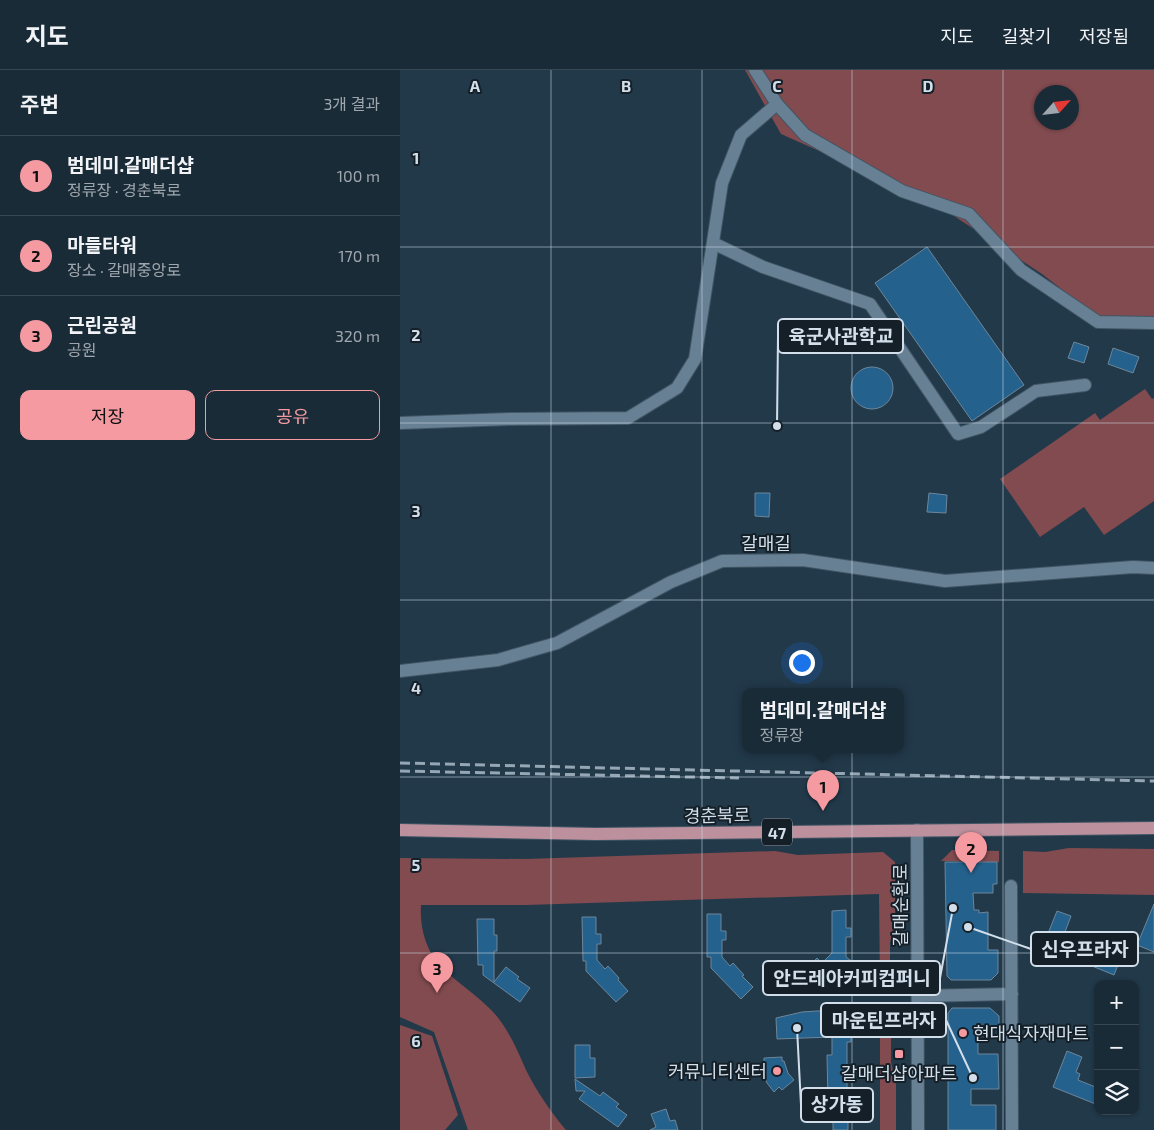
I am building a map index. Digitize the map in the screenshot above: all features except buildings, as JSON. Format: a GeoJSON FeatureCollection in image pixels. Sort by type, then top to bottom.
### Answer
{"type":"FeatureCollection","features":[{"type":"Feature","properties":{"kind":"main road","name":"경춘북로"},"geometry":{"type":"LineString","coordinates":[[400,830],[596,834],[1154,828]]}},
{"type":"Feature","properties":{"kind":"street"},"geometry":{"type":"LineString","coordinates":[[755,70],[777,104],[805,135],[902,191],[969,214],[1021,270],[1098,322],[1154,323]]}},
{"type":"Feature","properties":{"kind":"street"},"geometry":{"type":"LineString","coordinates":[[400,423],[509,419],[628,418],[677,388],[695,359],[722,183],[741,135],[777,104]]}},
{"type":"Feature","properties":{"kind":"street"},"geometry":{"type":"LineString","coordinates":[[713,244],[763,267],[870,304],[958,434],[981,427],[1036,391],[1085,385]]}},
{"type":"Feature","properties":{"kind":"street","name":"갈매길"},"geometry":{"type":"LineString","coordinates":[[400,672],[498,660],[557,643],[671,582],[722,561],[803,560],[945,581],[1133,567],[1154,568]]}},
{"type":"Feature","properties":{"kind":"street","name":"갈매순환로"},"geometry":{"type":"LineString","coordinates":[[917,830],[918,1130]]}},
{"type":"Feature","properties":{"kind":"street"},"geometry":{"type":"LineString","coordinates":[[1011,886],[1012,1130]]}},
{"type":"Feature","properties":{"kind":"street"},"geometry":{"type":"LineString","coordinates":[[918,996],[1012,994]]}},
{"type":"Feature","properties":{"kind":"shaded area"},"geometry":{"type":"Polygon","coordinates":[[[745,70],[1154,70],[1154,316],[1096,316],[1042,274],[951,214],[898,186],[781,134],[745,70]]]}},
{"type":"Feature","properties":{"kind":"shaded area"},"geometry":{"type":"Polygon","coordinates":[[[1145,389],[1152,399],[1154,398],[1154,501],[1104,535],[1084,507],[1040,537],[1000,479],[1095,413],[1100,420],[1145,389]]]}},
{"type":"Feature","properties":{"kind":"shaded area"},"geometry":{"type":"Polygon","coordinates":[[[1069,848],[1154,849],[1154,895],[1023,893],[1023,851],[1045,852],[1069,848]]]}},
{"type":"Feature","properties":{"kind":"shaded area"},"geometry":{"type":"Polygon","coordinates":[[[952,850],[999,851],[999,862],[941,861],[952,850]]]}},
{"type":"Feature","properties":{"kind":"shaded area"},"geometry":{"type":"Polygon","coordinates":[[[775,851],[798,855],[883,852],[895,862],[895,920],[890,943],[890,974],[882,983],[880,983],[879,894],[526,905],[421,905],[423,930],[431,953],[446,971],[483,1002],[499,1019],[511,1037],[535,1086],[566,1130],[468,1130],[434,1032],[400,1017],[400,858],[525,859],[775,851]]]}},
{"type":"Feature","properties":{"kind":"shaded area"},"geometry":{"type":"Polygon","coordinates":[[[880,1007],[891,1015],[891,1062],[896,1085],[896,1130],[880,1130],[880,1007]]]}},
{"type":"Feature","properties":{"kind":"shaded area"},"geometry":{"type":"Polygon","coordinates":[[[400,1025],[432,1036],[458,1115],[445,1130],[400,1130],[400,1025]]]}},
{"type":"Feature","properties":{"kind":"railway"},"geometry":{"type":"LineString","coordinates":[[400,763],[1154,781]]}},
{"type":"Feature","properties":{"kind":"railway"},"geometry":{"type":"LineString","coordinates":[[400,771],[739,778]]}},
{"type":"Feature","properties":{"kind":"place","name":"육군사관학교"},"geometry":{"type":"Point","coordinates":[777,426]}},
{"type":"Feature","properties":{"kind":"place","name":"범데미.갈매더샵"},"geometry":{"type":"Point","coordinates":[823,811]}},
{"type":"Feature","properties":{"kind":"place","name":"마들타워"},"geometry":{"type":"Point","coordinates":[971,873]}},
{"type":"Feature","properties":{"kind":"place","name":"안드레아커피컴퍼니"},"geometry":{"type":"Point","coordinates":[953,908]}},
{"type":"Feature","properties":{"kind":"place","name":"신우프라자"},"geometry":{"type":"Point","coordinates":[968,927]}},
{"type":"Feature","properties":{"kind":"place","name":"근린공원"},"geometry":{"type":"Point","coordinates":[437,993]}},
{"type":"Feature","properties":{"kind":"place","name":"상가동"},"geometry":{"type":"Point","coordinates":[797,1028]}},
{"type":"Feature","properties":{"kind":"place","name":"현대식자재마트"},"geometry":{"type":"Point","coordinates":[963,1033]}},
{"type":"Feature","properties":{"kind":"place","name":"갈매더샵아파트"},"geometry":{"type":"Point","coordinates":[899,1054]}},
{"type":"Feature","properties":{"kind":"place","name":"커뮤니티센터"},"geometry":{"type":"Point","coordinates":[777,1071]}},
{"type":"Feature","properties":{"kind":"place","name":"마운틴프라자"},"geometry":{"type":"Point","coordinates":[973,1078]}}]}
